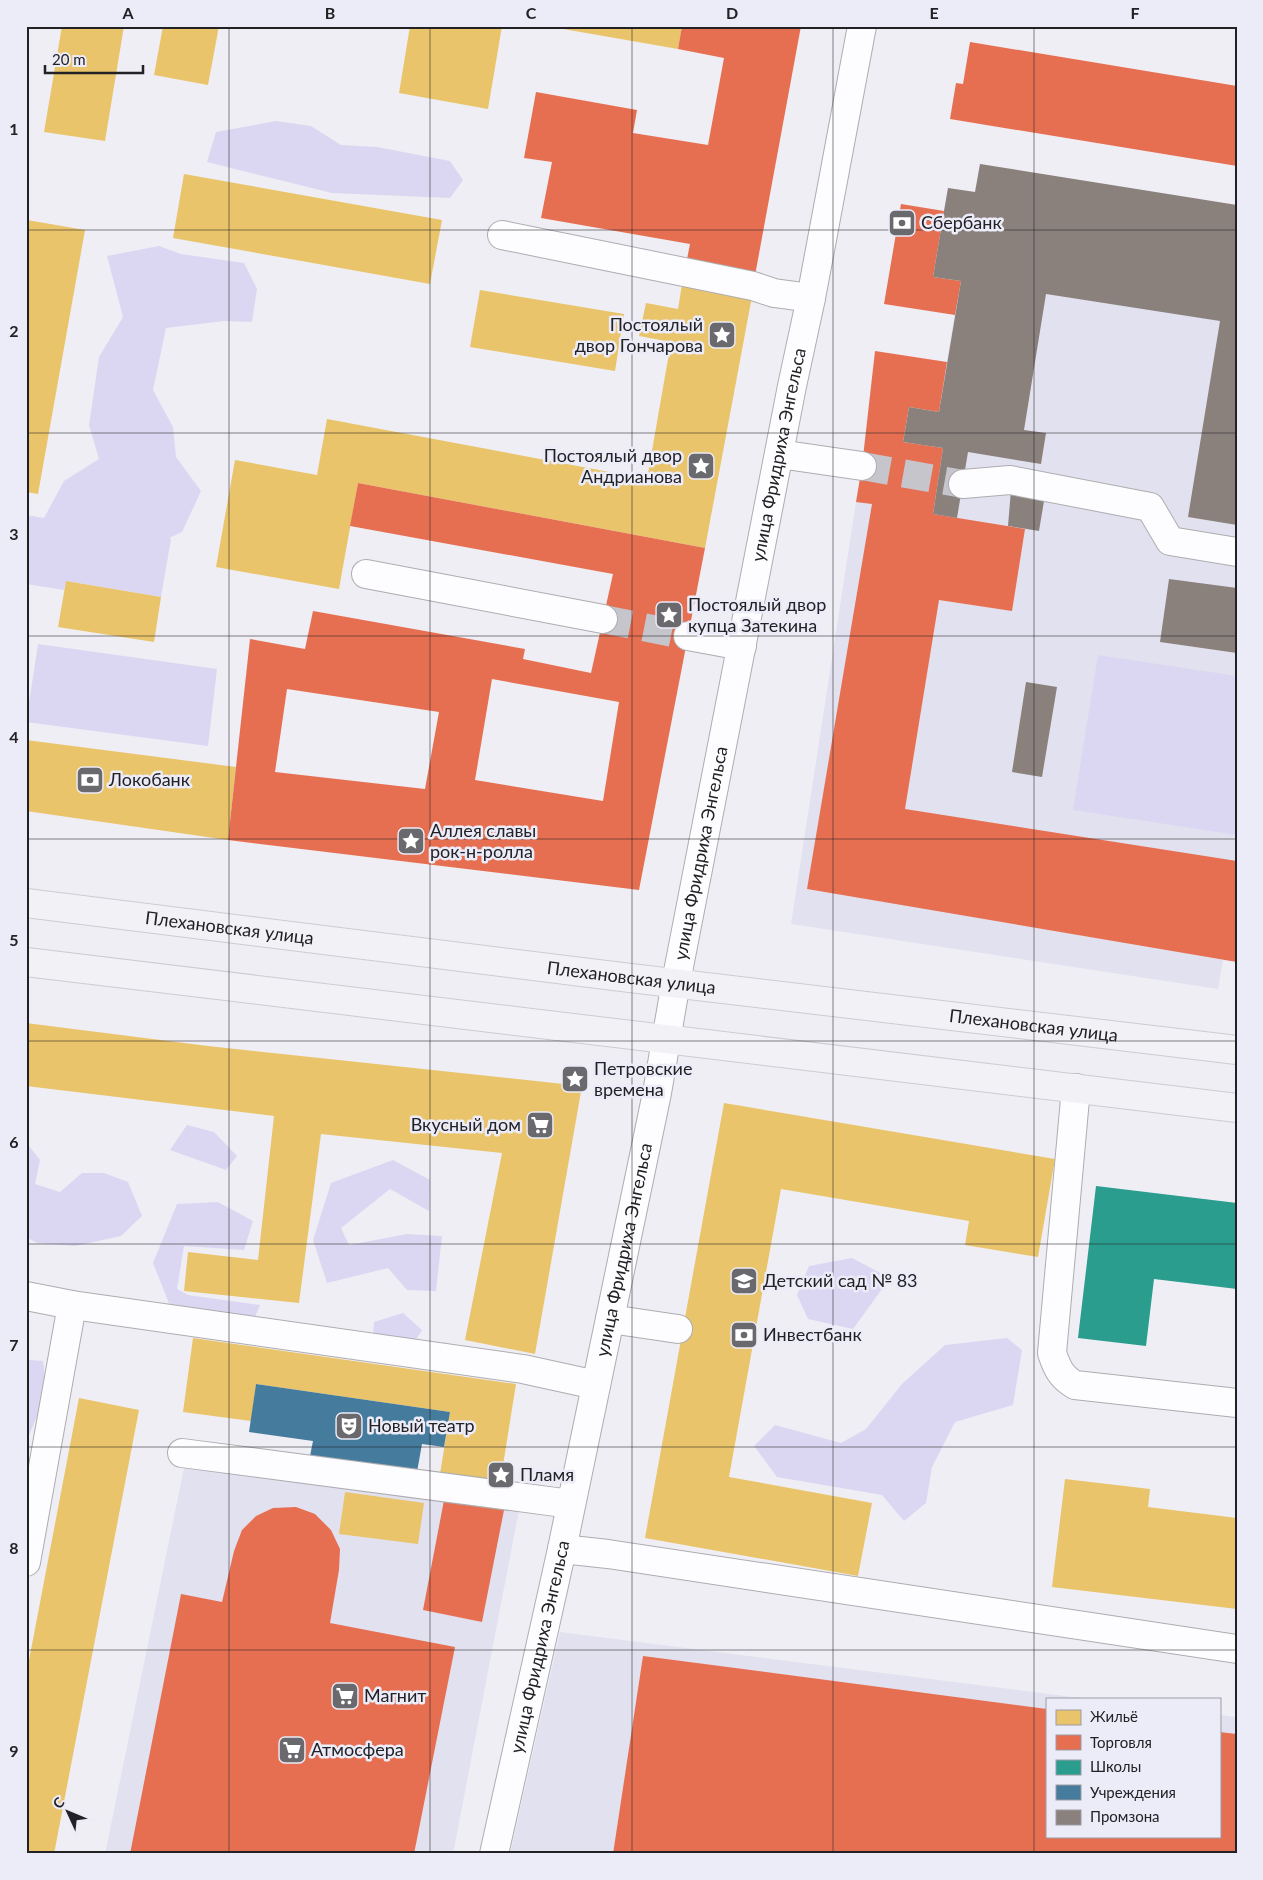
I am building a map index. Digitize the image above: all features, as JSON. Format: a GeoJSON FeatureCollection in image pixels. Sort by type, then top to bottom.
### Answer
{"type":"FeatureCollection","features":[{"type":"Feature","properties":{"kind":"main road","name":"Плехановская улица"},"geometry":{"type":"LineString","coordinates":[[26,903],[622,977],[676,982],[760,994],[1237,1050]]}},
{"type":"Feature","properties":{"kind":"main road"},"geometry":{"type":"LineString","coordinates":[[26,962],[1237,1108]]}},
{"type":"Feature","properties":{"kind":"street","name":"улица Фридриха Энгельса"},"geometry":{"type":"LineString","coordinates":[[494,1854],[562,1549],[610,1319],[811,298],[862,26]]}},
{"type":"Feature","properties":{"kind":"street"},"geometry":{"type":"LineString","coordinates":[[502,235],[753,286],[774,293],[811,298]]}},
{"type":"Feature","properties":{"kind":"street"},"geometry":{"type":"LineString","coordinates":[[779,454],[862,466]]}},
{"type":"Feature","properties":{"kind":"street"},"geometry":{"type":"LineString","coordinates":[[963,484],[1010,480],[1150,506],[1170,541],[1237,552]]}},
{"type":"Feature","properties":{"kind":"street"},"geometry":{"type":"LineString","coordinates":[[366,574],[602,619]]}},
{"type":"Feature","properties":{"kind":"street"},"geometry":{"type":"LineString","coordinates":[[688,636],[742,646]]}},
{"type":"Feature","properties":{"kind":"street"},"geometry":{"type":"LineString","coordinates":[[1076,1088],[1052,1354],[1058,1369],[1065,1380],[1075,1386],[1237,1403]]}},
{"type":"Feature","properties":{"kind":"street"},"geometry":{"type":"LineString","coordinates":[[26,1296],[72,1305],[524,1369],[596,1385]]}},
{"type":"Feature","properties":{"kind":"street"},"geometry":{"type":"LineString","coordinates":[[26,1562],[72,1305]]}},
{"type":"Feature","properties":{"kind":"street"},"geometry":{"type":"LineString","coordinates":[[610,1319],[678,1329]]}},
{"type":"Feature","properties":{"kind":"street"},"geometry":{"type":"LineString","coordinates":[[182,1453],[571,1504]]}},
{"type":"Feature","properties":{"kind":"street"},"geometry":{"type":"LineString","coordinates":[[562,1549],[608,1554],[1237,1649]]}},
{"type":"Feature","properties":{"kind":"shaded area"},"geometry":{"type":"Polygon","coordinates":[[[276,121],[311,126],[341,145],[377,147],[450,161],[463,180],[450,198],[332,193],[207,162],[216,132],[276,121]]]}},
{"type":"Feature","properties":{"kind":"shaded area"},"geometry":{"type":"Polygon","coordinates":[[[980,164],[1237,206],[1237,962],[1223,960],[1218,989],[791,924],[856,502],[939,411],[960,281],[933,277],[948,188],[975,192],[980,164]]]}},
{"type":"Feature","properties":{"kind":"shaded area"},"geometry":{"type":"Polygon","coordinates":[[[159,246],[181,254],[244,263],[257,289],[252,322],[224,321],[166,328],[153,390],[173,427],[176,457],[201,491],[182,532],[169,538],[171,539],[161,597],[66,581],[64,590],[26,584],[26,515],[44,518],[64,481],[99,459],[89,425],[99,357],[123,317],[107,256],[159,246]]]}},
{"type":"Feature","properties":{"kind":"shaded area"},"geometry":{"type":"Polygon","coordinates":[[[38,644],[217,669],[208,746],[26,722],[38,644]]]}},
{"type":"Feature","properties":{"kind":"shaded area"},"geometry":{"type":"Polygon","coordinates":[[[1098,655],[1237,676],[1237,835],[1073,810],[1098,655]]]}},
{"type":"Feature","properties":{"kind":"shaded area"},"geometry":{"type":"Polygon","coordinates":[[[187,1125],[214,1132],[237,1156],[226,1170],[170,1150],[187,1125]]]}},
{"type":"Feature","properties":{"kind":"shaded area"},"geometry":{"type":"Polygon","coordinates":[[[26,1142],[40,1160],[35,1184],[60,1192],[82,1173],[104,1173],[128,1182],[142,1216],[121,1236],[75,1246],[37,1243],[26,1237],[26,1142]]]}},
{"type":"Feature","properties":{"kind":"shaded area"},"geometry":{"type":"Polygon","coordinates":[[[393,1160],[430,1180],[429,1211],[390,1189],[341,1228],[349,1245],[407,1234],[442,1236],[436,1291],[407,1290],[388,1268],[327,1283],[313,1240],[331,1183],[393,1160]]]}},
{"type":"Feature","properties":{"kind":"shaded area"},"geometry":{"type":"Polygon","coordinates":[[[218,1202],[253,1221],[244,1250],[184,1246],[177,1289],[188,1295],[260,1305],[253,1322],[172,1311],[153,1263],[177,1204],[218,1202]]]}},
{"type":"Feature","properties":{"kind":"shaded area"},"geometry":{"type":"Polygon","coordinates":[[[852,1258],[890,1278],[853,1329],[808,1319],[797,1295],[809,1266],[852,1258]]]}},
{"type":"Feature","properties":{"kind":"shaded area"},"geometry":{"type":"Polygon","coordinates":[[[403,1313],[422,1330],[412,1346],[373,1337],[374,1322],[403,1313]]]}},
{"type":"Feature","properties":{"kind":"shaded area"},"geometry":{"type":"Polygon","coordinates":[[[1007,1338],[1022,1350],[1013,1405],[955,1422],[932,1467],[926,1503],[904,1521],[882,1495],[777,1477],[754,1446],[775,1425],[841,1443],[866,1429],[902,1384],[945,1345],[1007,1338]]]}},
{"type":"Feature","properties":{"kind":"shaded area"},"geometry":{"type":"Polygon","coordinates":[[[29,1360],[43,1361],[47,1393],[26,1442],[26,1376],[29,1360]]]}},
{"type":"Feature","properties":{"kind":"shaded area"},"geometry":{"type":"Polygon","coordinates":[[[185,1463],[520,1505],[453,1854],[105,1854],[185,1463]]]}},
{"type":"Feature","properties":{"kind":"shaded area"},"geometry":{"type":"Polygon","coordinates":[[[560,1632],[1080,1698],[1046,1698],[1046,1838],[1220,1838],[1220,1715],[1237,1717],[1237,1854],[510,1854],[560,1632]]]}},
{"type":"Feature","properties":{"kind":"building: Жильё"},"geometry":{"type":"Polygon","coordinates":[[[62,26],[124,26],[105,141],[44,132],[62,26]]]}},
{"type":"Feature","properties":{"kind":"building: Жильё"},"geometry":{"type":"Polygon","coordinates":[[[163,26],[219,26],[208,85],[154,75],[163,26]]]}},
{"type":"Feature","properties":{"kind":"building: Жильё"},"geometry":{"type":"Polygon","coordinates":[[[410,26],[502,26],[488,109],[399,93],[410,26]]]}},
{"type":"Feature","properties":{"kind":"building: Жильё"},"geometry":{"type":"Polygon","coordinates":[[[546,26],[682,26],[678,49],[546,26]]]}},
{"type":"Feature","properties":{"kind":"building: Жильё"},"geometry":{"type":"Polygon","coordinates":[[[184,174],[442,220],[430,284],[173,238],[184,174]]]}},
{"type":"Feature","properties":{"kind":"building: Жильё"},"geometry":{"type":"Polygon","coordinates":[[[27,220],[85,230],[38,494],[26,492],[27,220]]]}},
{"type":"Feature","properties":{"kind":"building: Жильё"},"geometry":{"type":"Polygon","coordinates":[[[683,278],[753,291],[705,548],[358,483],[339,589],[216,567],[235,460],[317,475],[327,419],[647,479],[671,342],[639,336],[646,303],[678,309],[683,278]]]}},
{"type":"Feature","properties":{"kind":"building: Жильё"},"geometry":{"type":"Polygon","coordinates":[[[480,290],[624,314],[615,371],[470,347],[480,290]]]}},
{"type":"Feature","properties":{"kind":"building: Жильё"},"geometry":{"type":"Polygon","coordinates":[[[66,581],[161,597],[154,642],[58,627],[66,581]]]}},
{"type":"Feature","properties":{"kind":"building: Жильё"},"geometry":{"type":"Polygon","coordinates":[[[26,740],[236,767],[228,840],[26,811],[26,740]]]}},
{"type":"Feature","properties":{"kind":"building: Жильё"},"geometry":{"type":"Polygon","coordinates":[[[26,1023],[208,1046],[582,1086],[535,1354],[465,1340],[502,1153],[321,1134],[299,1303],[184,1291],[188,1252],[258,1260],[274,1116],[26,1086],[26,1023]]]}},
{"type":"Feature","properties":{"kind":"building: Жильё"},"geometry":{"type":"Polygon","coordinates":[[[724,1103],[1055,1159],[1038,1257],[965,1245],[969,1221],[781,1189],[729,1477],[872,1503],[858,1576],[645,1538],[724,1103]]]}},
{"type":"Feature","properties":{"kind":"building: Жильё"},"geometry":{"type":"Polygon","coordinates":[[[193,1338],[516,1384],[500,1484],[440,1474],[450,1412],[256,1384],[251,1421],[183,1412],[193,1338]]]}},
{"type":"Feature","properties":{"kind":"building: Жильё"},"geometry":{"type":"Polygon","coordinates":[[[79,1398],[139,1410],[54,1854],[26,1854],[26,1676],[79,1398]]]}},
{"type":"Feature","properties":{"kind":"building: Жильё"},"geometry":{"type":"Polygon","coordinates":[[[1065,1479],[1150,1489],[1148,1507],[1237,1518],[1237,1609],[1052,1587],[1065,1479]]]}},
{"type":"Feature","properties":{"kind":"building: Жильё"},"geometry":{"type":"Polygon","coordinates":[[[345,1492],[424,1503],[418,1544],[339,1534],[345,1492]]]}},
{"type":"Feature","properties":{"kind":"building: Торговля"},"geometry":{"type":"Polygon","coordinates":[[[682,26],[801,26],[754,281],[685,269],[690,244],[541,218],[552,162],[524,158],[536,92],[637,110],[633,133],[708,145],[724,58],[678,49],[682,26]]]}},
{"type":"Feature","properties":{"kind":"building: Торговля"},"geometry":{"type":"Polygon","coordinates":[[[970,42],[1237,86],[1237,166],[950,119],[956,83],[963,84],[970,42]]]}},
{"type":"Feature","properties":{"kind":"building: Торговля"},"geometry":{"type":"Polygon","coordinates":[[[901,204],[944,211],[933,277],[961,281],[955,315],[884,304],[901,204]]]}},
{"type":"Feature","properties":{"kind":"building: Торговля"},"geometry":{"type":"Polygon","coordinates":[[[875,351],[947,362],[939,412],[909,407],[903,442],[943,448],[933,514],[1025,529],[1012,611],[939,600],[905,809],[1237,861],[1237,962],[807,889],[872,504],[856,502],[875,351]]]}},
{"type":"Feature","properties":{"kind":"building: Торговля"},"geometry":{"type":"Polygon","coordinates":[[[358,483],[705,548],[639,890],[228,840],[250,639],[305,649],[313,611],[525,649],[523,659],[591,673],[613,574],[350,526],[358,483]],[[492,679],[475,780],[603,801],[619,702],[492,679]],[[287,689],[275,772],[425,789],[439,712],[287,689]]]}},
{"type":"Feature","properties":{"kind":"building: Торговля"},"geometry":{"type":"Polygon","coordinates":[[[445,1495],[505,1505],[482,1622],[423,1610],[445,1495]]]}},
{"type":"Feature","properties":{"kind":"building: Торговля","name":"Атмосфера"},"geometry":{"type":"Polygon","coordinates":[[[296,1507],[315,1514],[331,1530],[340,1549],[339,1570],[330,1623],[455,1647],[414,1854],[130,1854],[181,1594],[222,1602],[234,1551],[242,1530],[256,1516],[273,1508],[296,1507]]]}},
{"type":"Feature","properties":{"kind":"building: Торговля"},"geometry":{"type":"Polygon","coordinates":[[[643,1656],[1046,1709],[1046,1838],[1220,1838],[1220,1732],[1237,1734],[1237,1854],[613,1854],[643,1656]]]}},
{"type":"Feature","properties":{"kind":"building: Школы"},"geometry":{"type":"Polygon","coordinates":[[[1096,1186],[1237,1203],[1237,1289],[1154,1279],[1146,1346],[1078,1338],[1096,1186]]]}},
{"type":"Feature","properties":{"kind":"building: Учреждения","name":"Новый театр"},"geometry":{"type":"Polygon","coordinates":[[[256,1384],[450,1412],[444,1447],[422,1444],[417,1472],[310,1456],[313,1441],[249,1432],[256,1384]]]}},
{"type":"Feature","properties":{"kind":"building: Промзона"},"geometry":{"type":"Polygon","coordinates":[[[980,164],[1237,205],[1237,525],[1188,517],[1220,321],[1046,294],[1024,430],[1046,433],[1041,464],[968,452],[957,518],[933,514],[943,448],[903,442],[909,407],[939,412],[961,281],[933,277],[948,188],[975,192],[980,164]]]}},
{"type":"Feature","properties":{"kind":"building: Промзона"},"geometry":{"type":"Polygon","coordinates":[[[1011,490],[1045,495],[1039,531],[1008,526],[1011,490]]]}},
{"type":"Feature","properties":{"kind":"building: Промзона"},"geometry":{"type":"Polygon","coordinates":[[[1169,579],[1237,588],[1237,653],[1160,642],[1169,579]]]}},
{"type":"Feature","properties":{"kind":"building: Промзона"},"geometry":{"type":"Polygon","coordinates":[[[1026,682],[1057,687],[1042,777],[1012,772],[1026,682]]]}},
{"type":"Feature","properties":{"kind":"tunnel"},"geometry":{"type":"LineString","coordinates":[[862,466],[963,484]]}},
{"type":"Feature","properties":{"kind":"tunnel"},"geometry":{"type":"LineString","coordinates":[[603,619],[688,636]]}},
{"type":"Feature","properties":{"kind":"place","name":"Сбербанк"},"geometry":{"type":"Point","coordinates":[902,223]}},
{"type":"Feature","properties":{"kind":"place","name":"Постоялый двор Гончарова"},"geometry":{"type":"Point","coordinates":[722,335]}},
{"type":"Feature","properties":{"kind":"place","name":"Постоялый двор Андрианова"},"geometry":{"type":"Point","coordinates":[701,466]}},
{"type":"Feature","properties":{"kind":"place","name":"Постоялый двор купца Затекина"},"geometry":{"type":"Point","coordinates":[669,615]}},
{"type":"Feature","properties":{"kind":"place","name":"Локобанк"},"geometry":{"type":"Point","coordinates":[90,780]}},
{"type":"Feature","properties":{"kind":"place","name":"Аллея славы рок-н-ролла"},"geometry":{"type":"Point","coordinates":[411,841]}},
{"type":"Feature","properties":{"kind":"place","name":"Петровские времена"},"geometry":{"type":"Point","coordinates":[575,1079]}},
{"type":"Feature","properties":{"kind":"place","name":"Вкусный дом"},"geometry":{"type":"Point","coordinates":[540,1125]}},
{"type":"Feature","properties":{"kind":"place","name":"Детский сад № 83"},"geometry":{"type":"Point","coordinates":[744,1281]}},
{"type":"Feature","properties":{"kind":"place","name":"Инвестбанк"},"geometry":{"type":"Point","coordinates":[744,1335]}},
{"type":"Feature","properties":{"kind":"place","name":"Новый театр"},"geometry":{"type":"Point","coordinates":[349,1426]}},
{"type":"Feature","properties":{"kind":"place","name":"Пламя"},"geometry":{"type":"Point","coordinates":[501,1475]}},
{"type":"Feature","properties":{"kind":"place","name":"Магнит"},"geometry":{"type":"Point","coordinates":[345,1696]}},
{"type":"Feature","properties":{"kind":"place","name":"Атмосфера"},"geometry":{"type":"Point","coordinates":[292,1750]}}]}
